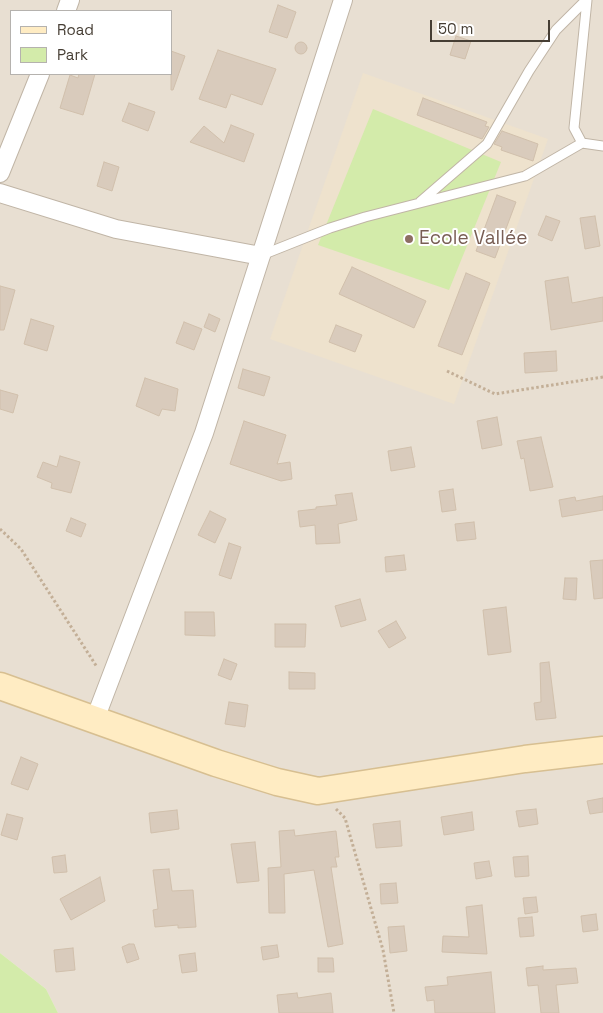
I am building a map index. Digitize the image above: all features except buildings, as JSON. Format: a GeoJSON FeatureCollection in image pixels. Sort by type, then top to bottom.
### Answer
{"type":"FeatureCollection","features":[{"type":"Feature","properties":{"kind":"street"},"geometry":{"type":"LineString","coordinates":[[95,719],[204,433],[343,0]]}},
{"type":"Feature","properties":{"kind":"street"},"geometry":{"type":"LineString","coordinates":[[0,173],[40,75]]}},
{"type":"Feature","properties":{"kind":"street"},"geometry":{"type":"LineString","coordinates":[[0,192],[116,228],[261,256]]}},
{"type":"Feature","properties":{"kind":"street"},"geometry":{"type":"LineString","coordinates":[[0,686],[216,763],[277,782],[318,791],[525,759],[603,750]]}},
{"type":"Feature","properties":{"kind":"lane"},"geometry":{"type":"LineString","coordinates":[[418,204],[487,144],[556,30],[586,0]]}},
{"type":"Feature","properties":{"kind":"lane"},"geometry":{"type":"LineString","coordinates":[[582,143],[574,128],[586,0]]}},
{"type":"Feature","properties":{"kind":"lane"},"geometry":{"type":"LineString","coordinates":[[261,256],[330,228],[525,176],[582,143],[603,146]]}},
{"type":"Feature","properties":{"kind":"path"},"geometry":{"type":"LineString","coordinates":[[447,371],[495,394],[603,377]]}},
{"type":"Feature","properties":{"kind":"path"},"geometry":{"type":"LineString","coordinates":[[0,529],[21,549],[108,683]]}},
{"type":"Feature","properties":{"kind":"path"},"geometry":{"type":"LineString","coordinates":[[318,791],[345,818],[383,950],[394,1013]]}},
{"type":"Feature","properties":{"kind":"shaded area"},"geometry":{"type":"Polygon","coordinates":[[[0,0],[603,0],[603,1013],[58,1013],[46,989],[0,953],[0,0]]]}},
{"type":"Feature","properties":{"kind":"shaded area","name":"Ecole Vallée"},"geometry":{"type":"Polygon","coordinates":[[[363,73],[548,139],[454,404],[270,339],[363,73]]]}},
{"type":"Feature","properties":{"kind":"green space"},"geometry":{"type":"Polygon","coordinates":[[[373,109],[501,162],[449,290],[318,245],[373,109]]]}},
{"type":"Feature","properties":{"kind":"green space"},"geometry":{"type":"Polygon","coordinates":[[[0,953],[46,989],[58,1013],[0,1013],[0,953]]]}},
{"type":"Feature","properties":{"kind":"place","name":"Ecole Vallée"},"geometry":{"type":"Point","coordinates":[409,239]}}]}
